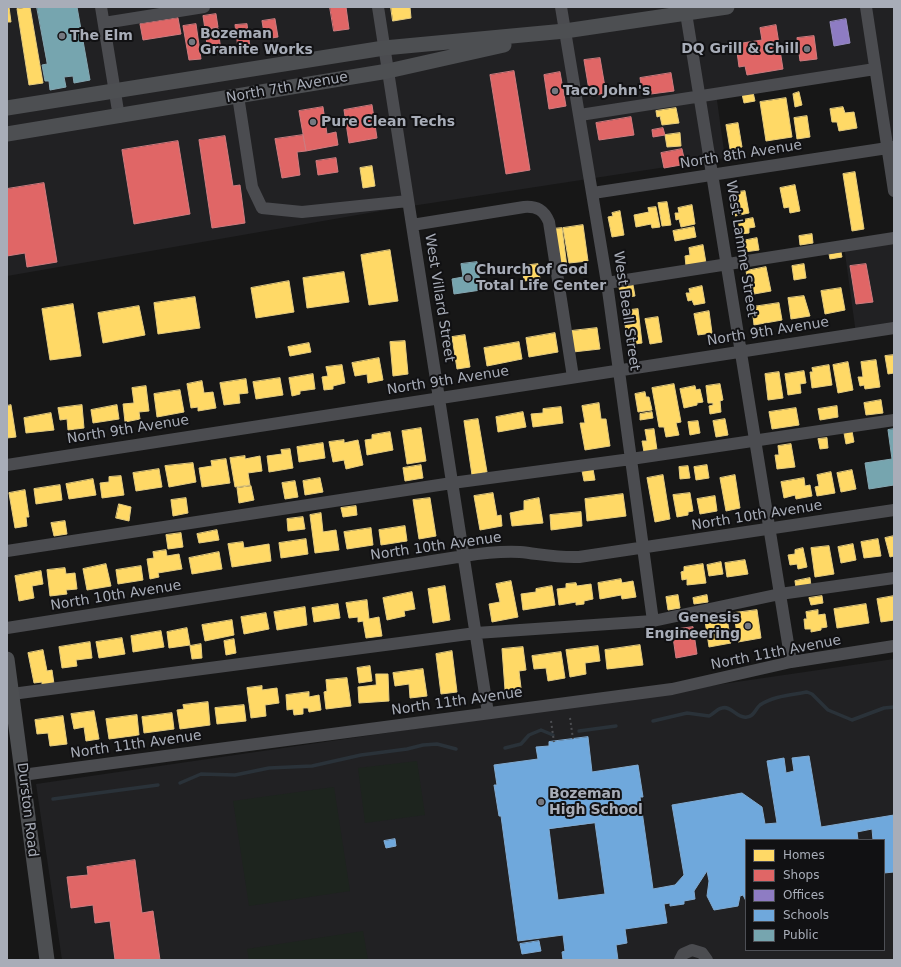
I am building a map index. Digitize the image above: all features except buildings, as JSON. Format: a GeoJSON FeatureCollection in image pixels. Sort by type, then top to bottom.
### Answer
{"type":"FeatureCollection","features":[{"type":"Feature","properties":{"kind":"main road","name":"North 7th Avenue"},"geometry":{"type":"LineString","coordinates":[[7,134],[119,117],[388,70],[565,31],[686,10],[728,7]]}},
{"type":"Feature","properties":{"kind":"main road","name":"North 7th Avenue"},"geometry":{"type":"LineString","coordinates":[[7,108],[384,48],[565,31]]}},
{"type":"Feature","properties":{"kind":"main road","name":"Durston Road"},"geometry":{"type":"LineString","coordinates":[[7,659],[46,960]]}},
{"type":"Feature","properties":{"kind":"street"},"geometry":{"type":"LineString","coordinates":[[101,7],[119,117]]}},
{"type":"Feature","properties":{"kind":"street"},"geometry":{"type":"LineString","coordinates":[[104,23],[204,7]]}},
{"type":"Feature","properties":{"kind":"street","name":"West Villard Street"},"geometry":{"type":"LineString","coordinates":[[378,7],[488,713]]}},
{"type":"Feature","properties":{"kind":"street","name":"West Beall Street"},"geometry":{"type":"LineString","coordinates":[[561,7],[607,283],[653,621]]}},
{"type":"Feature","properties":{"kind":"street"},"geometry":{"type":"LineString","coordinates":[[866,7],[875,69],[890,147],[894,191]]}},
{"type":"Feature","properties":{"kind":"street","name":"West Lamme Street"},"geometry":{"type":"LineString","coordinates":[[686,10],[714,175],[791,662]]}},
{"type":"Feature","properties":{"kind":"street"},"geometry":{"type":"LineString","coordinates":[[580,115],[700,95],[875,69]]}},
{"type":"Feature","properties":{"kind":"street"},"geometry":{"type":"LineString","coordinates":[[238,96],[252,187],[262,208],[302,212],[408,200]]}},
{"type":"Feature","properties":{"kind":"street","name":"North 8th Avenue"},"geometry":{"type":"LineString","coordinates":[[593,193],[890,147]]}},
{"type":"Feature","properties":{"kind":"street"},"geometry":{"type":"LineString","coordinates":[[412,225],[524,207],[542,210],[549,222],[573,377]]}},
{"type":"Feature","properties":{"kind":"street"},"geometry":{"type":"LineString","coordinates":[[607,283],[894,238]]}},
{"type":"Feature","properties":{"kind":"street","name":"North 9th Avenue"},"geometry":{"type":"LineString","coordinates":[[7,465],[439,397],[620,371],[894,328]]}},
{"type":"Feature","properties":{"kind":"street"},"geometry":{"type":"LineString","coordinates":[[7,551],[452,482],[632,459],[894,420]]}},
{"type":"Feature","properties":{"kind":"street","name":"North 10th Avenue"},"geometry":{"type":"LineString","coordinates":[[7,628],[464,556],[503,552],[561,558],[644,549],[770,528],[894,510]]}},
{"type":"Feature","properties":{"kind":"street"},"geometry":{"type":"LineString","coordinates":[[12,694],[476,633],[653,621],[780,594],[894,578]]}},
{"type":"Feature","properties":{"kind":"street","name":"North 11th Avenue"},"geometry":{"type":"LineString","coordinates":[[22,775],[672,689],[791,662],[894,646]]}},
{"type":"Feature","properties":{"kind":"street"},"geometry":{"type":"LineString","coordinates":[[680,960],[683,954],[692,950],[702,952],[707,960]]}},
{"type":"Feature","properties":{"kind":"path"},"geometry":{"type":"LineString","coordinates":[[570,718],[573,739]]}},
{"type":"Feature","properties":{"kind":"path"},"geometry":{"type":"LineString","coordinates":[[551,721],[554,742]]}},
{"type":"Feature","properties":{"kind":"shaded area"},"geometry":{"type":"Polygon","coordinates":[[[7,7],[894,7],[894,192],[875,69],[716,93],[725,158],[392,209],[7,276],[7,7]]]}},
{"type":"Feature","properties":{"kind":"shaded area"},"geometry":{"type":"Polygon","coordinates":[[[894,238],[894,328],[856,334],[844,246],[894,238]]]}},
{"type":"Feature","properties":{"kind":"shaded area","name":"Bozeman High School"},"geometry":{"type":"Polygon","coordinates":[[[894,659],[894,960],[62,960],[36,784],[894,659]]]}},
{"type":"Feature","properties":{"kind":"shaded area"},"geometry":{"type":"Polygon","coordinates":[[[417,761],[425,815],[365,823],[358,768],[417,761]]]}},
{"type":"Feature","properties":{"kind":"shaded area"},"geometry":{"type":"Polygon","coordinates":[[[334,787],[350,891],[249,906],[233,801],[334,787]]]}},
{"type":"Feature","properties":{"kind":"shaded area"},"geometry":{"type":"Polygon","coordinates":[[[363,931],[368,960],[249,960],[247,949],[363,931]]]}},
{"type":"Feature","properties":{"kind":"waterway"},"geometry":{"type":"LineString","coordinates":[[653,721],[687,713],[709,716],[718,709],[722,708],[728,708],[740,716],[749,717],[760,705],[765,702],[782,696],[807,692],[812,694],[828,710],[852,720],[884,708],[894,707]]}},
{"type":"Feature","properties":{"kind":"waterway"},"geometry":{"type":"LineString","coordinates":[[579,731],[616,726]]}},
{"type":"Feature","properties":{"kind":"waterway"},"geometry":{"type":"LineString","coordinates":[[505,748],[521,744],[529,735],[541,730],[553,735]]}},
{"type":"Feature","properties":{"kind":"waterway"},"geometry":{"type":"LineString","coordinates":[[180,783],[201,774],[235,775],[269,768],[312,766],[361,755],[407,749],[423,745],[437,744],[456,749]]}},
{"type":"Feature","properties":{"kind":"waterway"},"geometry":{"type":"LineString","coordinates":[[53,799],[158,785]]}},
{"type":"Feature","properties":{"kind":"place","name":"The Elm"},"geometry":{"type":"Point","coordinates":[62,36]}},
{"type":"Feature","properties":{"kind":"place","name":"Bozeman Granite Works"},"geometry":{"type":"Point","coordinates":[192,42]}},
{"type":"Feature","properties":{"kind":"place","name":"DQ Grill & Chill"},"geometry":{"type":"Point","coordinates":[807,49]}},
{"type":"Feature","properties":{"kind":"place","name":"Taco John's"},"geometry":{"type":"Point","coordinates":[555,91]}},
{"type":"Feature","properties":{"kind":"place","name":"Pure Clean Techs"},"geometry":{"type":"Point","coordinates":[313,122]}},
{"type":"Feature","properties":{"kind":"place","name":"Church of God Total Life Center"},"geometry":{"type":"Point","coordinates":[468,278]}},
{"type":"Feature","properties":{"kind":"place","name":"Genesis Engineering"},"geometry":{"type":"Point","coordinates":[748,626]}},
{"type":"Feature","properties":{"kind":"place","name":"Bozeman High School"},"geometry":{"type":"Point","coordinates":[541,802]}}]}
